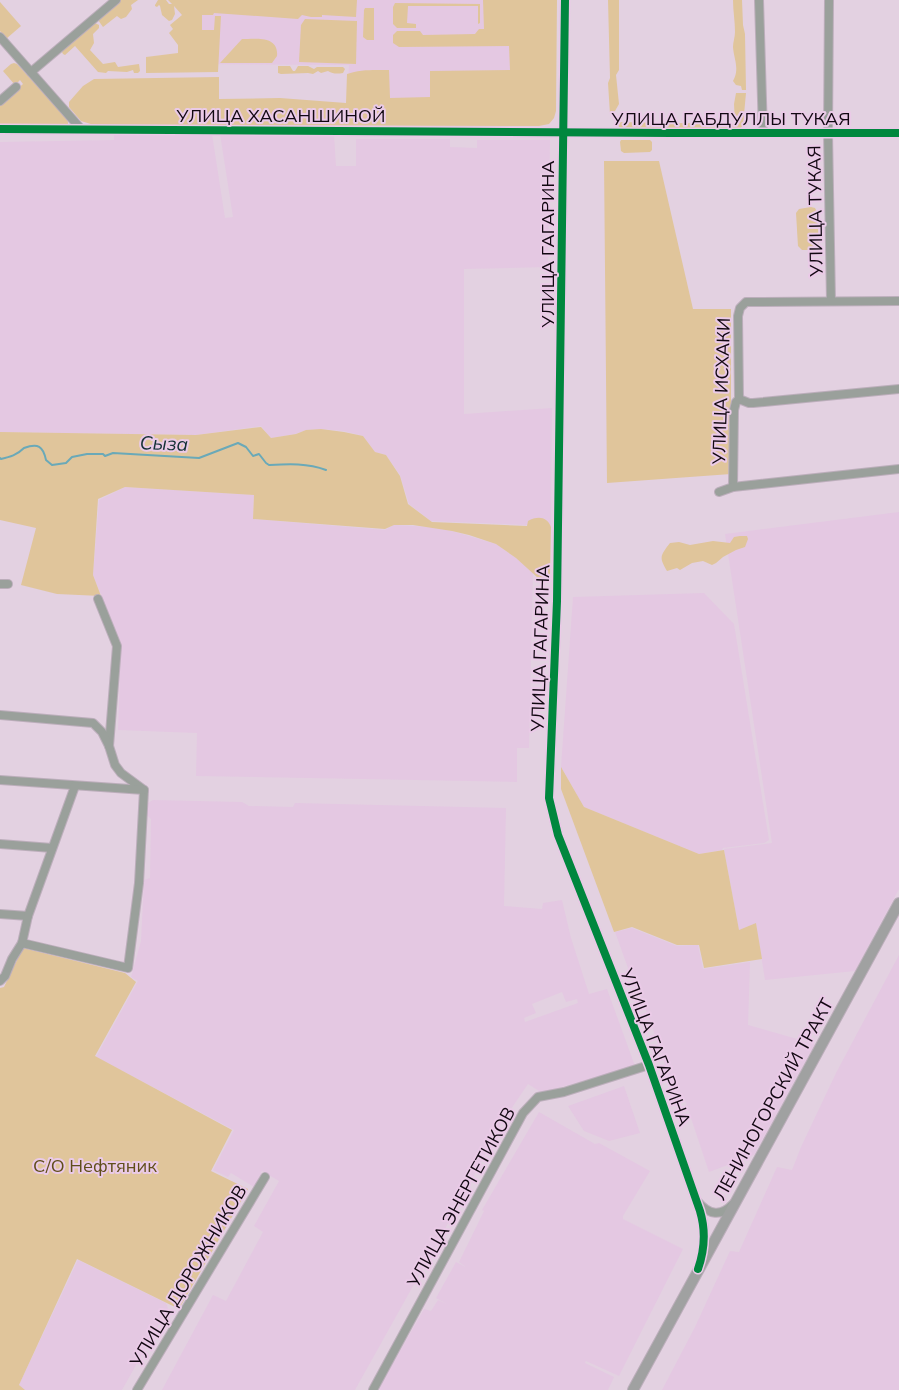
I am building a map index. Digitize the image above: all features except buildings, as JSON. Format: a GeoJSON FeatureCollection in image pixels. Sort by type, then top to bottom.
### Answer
{"type":"FeatureCollection","features":[{"type":"Feature","properties":{"kind":"main road","name":"ЛЕНИНОГОРСКИЙ ТРАКТ"},"geometry":{"type":"LineString","coordinates":[[632,1390],[899,904]]}},
{"type":"Feature","properties":{"kind":"street"},"geometry":{"type":"LineString","coordinates":[[30,72],[116,0]]}},
{"type":"Feature","properties":{"kind":"street","name":"УЛИЦА ГАГАРИНА"},"geometry":{"type":"LineString","coordinates":[[565,0],[557,601],[549,798],[558,835],[649,1065],[702,1216],[705,1232],[703,1252],[698,1269]]}},
{"type":"Feature","properties":{"kind":"street"},"geometry":{"type":"LineString","coordinates":[[759,0],[763,133]]}},
{"type":"Feature","properties":{"kind":"street","name":"УЛИЦА ТУКАЯ"},"geometry":{"type":"LineString","coordinates":[[829,0],[828,133],[831,301]]}},
{"type":"Feature","properties":{"kind":"street"},"geometry":{"type":"LineString","coordinates":[[0,37],[81,129]]}},
{"type":"Feature","properties":{"kind":"street"},"geometry":{"type":"LineString","coordinates":[[0,101],[16,87]]}},
{"type":"Feature","properties":{"kind":"street","name":"УЛИЦА ХАСАНШИНОЙ"},"geometry":{"type":"LineString","coordinates":[[0,129],[562,132]]}},
{"type":"Feature","properties":{"kind":"street","name":"УЛИЦА ГАБДУЛЛЫ ТУКАЯ"},"geometry":{"type":"LineString","coordinates":[[562,132],[899,133]]}},
{"type":"Feature","properties":{"kind":"street","name":"УЛИЦА ИСХАКИ"},"geometry":{"type":"LineString","coordinates":[[733,487],[734,410],[739,399],[738,316],[742,305],[746,302],[899,301]]}},
{"type":"Feature","properties":{"kind":"street"},"geometry":{"type":"LineString","coordinates":[[739,399],[753,404],[899,389]]}},
{"type":"Feature","properties":{"kind":"street"},"geometry":{"type":"LineString","coordinates":[[719,492],[733,487],[899,469]]}},
{"type":"Feature","properties":{"kind":"street"},"geometry":{"type":"LineString","coordinates":[[98,599],[117,646],[109,746]]}},
{"type":"Feature","properties":{"kind":"street"},"geometry":{"type":"LineString","coordinates":[[0,715],[93,723],[102,732],[115,765],[144,790]]}},
{"type":"Feature","properties":{"kind":"street"},"geometry":{"type":"LineString","coordinates":[[0,780],[144,790]]}},
{"type":"Feature","properties":{"kind":"street"},"geometry":{"type":"LineString","coordinates":[[0,981],[5,976],[12,959],[22,943],[28,916],[75,786]]}},
{"type":"Feature","properties":{"kind":"street"},"geometry":{"type":"LineString","coordinates":[[22,943],[128,968],[139,883],[144,790]]}},
{"type":"Feature","properties":{"kind":"street"},"geometry":{"type":"LineString","coordinates":[[0,844],[52,848]]}},
{"type":"Feature","properties":{"kind":"street"},"geometry":{"type":"LineString","coordinates":[[0,914],[28,916]]}},
{"type":"Feature","properties":{"kind":"street","name":"УЛИЦА ЭНЕРГЕТИКОВ"},"geometry":{"type":"LineString","coordinates":[[373,1390],[523,1113],[538,1097],[564,1092],[649,1065]]}},
{"type":"Feature","properties":{"kind":"street","name":"УЛИЦА ДОРОЖНИКОВ"},"geometry":{"type":"LineString","coordinates":[[137,1390],[265,1177]]}},
{"type":"Feature","properties":{"kind":"street","name":"УЛИЦА ГАГАРИНА"},"geometry":{"type":"LineString","coordinates":[[695,1196],[704,1208],[715,1213],[726,1210],[734,1202]]}},
{"type":"Feature","properties":{"kind":"shaded area"},"geometry":{"type":"Polygon","coordinates":[[[185,0],[532,0],[531,100],[347,106],[349,65],[190,64],[185,0]]]}},
{"type":"Feature","properties":{"kind":"shaded area"},"geometry":{"type":"Polygon","coordinates":[[[114,134],[212,134],[225,218],[233,217],[220,134],[334,135],[336,166],[356,166],[356,139],[450,139],[450,147],[477,148],[477,140],[550,140],[548,267],[464,269],[464,414],[552,408],[551,526],[431,521],[409,504],[400,475],[386,455],[375,452],[363,436],[344,431],[307,430],[271,438],[261,426],[196,435],[0,432],[0,142],[114,140],[114,134]]]}},
{"type":"Feature","properties":{"kind":"shaded area"},"geometry":{"type":"Polygon","coordinates":[[[125,487],[254,495],[253,519],[385,530],[394,525],[430,527],[452,531],[496,544],[516,558],[533,572],[529,748],[517,748],[517,782],[196,776],[197,733],[118,730],[121,643],[93,575],[99,500],[125,487]]]}},
{"type":"Feature","properties":{"kind":"shaded area"},"geometry":{"type":"Polygon","coordinates":[[[899,512],[899,889],[855,971],[765,980],[756,923],[739,930],[724,849],[772,843],[725,534],[899,512]]]}},
{"type":"Feature","properties":{"kind":"shaded area"},"geometry":{"type":"Polygon","coordinates":[[[704,593],[734,624],[769,840],[764,843],[723,848],[722,850],[699,854],[584,807],[561,767],[573,597],[704,593]]]}},
{"type":"Feature","properties":{"kind":"shaded area"},"geometry":{"type":"Polygon","coordinates":[[[153,800],[242,802],[249,806],[293,807],[295,803],[506,808],[504,906],[542,909],[543,903],[562,900],[571,938],[589,994],[607,989],[635,1066],[547,1091],[539,1091],[528,1084],[503,1121],[355,1390],[162,1390],[213,1295],[226,1301],[263,1232],[254,1226],[279,1181],[262,1171],[254,1187],[231,1173],[228,1177],[213,1170],[234,1130],[96,1057],[138,981],[131,977],[141,941],[144,880],[150,878],[151,819],[147,815],[148,803],[153,800]],[[562,992],[532,1004],[536,1013],[524,1018],[525,1022],[578,1003],[577,999],[566,1002],[562,992]]]}},
{"type":"Feature","properties":{"kind":"shaded area"},"geometry":{"type":"Polygon","coordinates":[[[632,928],[677,946],[698,945],[703,969],[750,962],[748,1025],[815,1044],[754,1155],[709,1172],[685,1100],[677,1102],[639,991],[636,990],[615,932],[632,928]]]}},
{"type":"Feature","properties":{"kind":"shaded area"},"geometry":{"type":"Polygon","coordinates":[[[899,955],[899,1390],[662,1390],[695,1327],[730,1251],[739,1252],[777,1167],[792,1170],[836,1073],[899,955]]]}},
{"type":"Feature","properties":{"kind":"shaded area"},"geometry":{"type":"Polygon","coordinates":[[[624,1086],[640,1133],[609,1141],[584,1131],[568,1106],[624,1086]]]}},
{"type":"Feature","properties":{"kind":"shaded area"},"geometry":{"type":"Polygon","coordinates":[[[539,1112],[595,1144],[599,1143],[650,1171],[623,1219],[683,1249],[619,1376],[586,1361],[585,1363],[614,1377],[608,1390],[379,1390],[424,1309],[431,1311],[438,1300],[447,1304],[436,1298],[456,1262],[466,1267],[459,1262],[484,1211],[482,1210],[539,1112]]]}},
{"type":"Feature","properties":{"kind":"shaded area"},"geometry":{"type":"Polygon","coordinates":[[[78,1260],[166,1303],[168,1308],[122,1390],[25,1390],[19,1385],[78,1260]]]}},
{"type":"Feature","properties":{"kind":"green space"},"geometry":{"type":"Polygon","coordinates":[[[119,0],[138,0],[131,5],[132,9],[126,17],[121,19],[117,16],[103,27],[98,20],[119,0]]]}},
{"type":"Feature","properties":{"kind":"green space"},"geometry":{"type":"Polygon","coordinates":[[[158,0],[166,0],[169,4],[172,4],[168,0],[357,0],[356,17],[322,15],[322,17],[311,17],[302,15],[298,19],[214,13],[213,15],[202,15],[202,30],[214,30],[215,16],[221,16],[218,72],[146,73],[146,57],[178,53],[178,45],[169,33],[173,29],[170,25],[182,15],[174,6],[175,14],[172,20],[169,21],[162,15],[160,6],[155,6],[158,0]]]}},
{"type":"Feature","properties":{"kind":"green space"},"geometry":{"type":"Polygon","coordinates":[[[483,0],[557,0],[556,111],[554,118],[549,124],[539,126],[94,125],[81,121],[69,107],[69,102],[83,86],[94,79],[219,77],[219,99],[280,98],[346,103],[347,74],[373,70],[389,70],[390,98],[430,97],[430,71],[510,70],[509,46],[399,47],[393,43],[393,35],[397,31],[420,31],[423,35],[475,34],[479,29],[484,29],[483,0]]]}},
{"type":"Feature","properties":{"kind":"green space"},"geometry":{"type":"Polygon","coordinates":[[[608,0],[619,0],[619,70],[616,75],[619,104],[615,111],[610,114],[608,83],[610,78],[608,0]]]}},
{"type":"Feature","properties":{"kind":"green space"},"geometry":{"type":"Polygon","coordinates":[[[733,0],[742,0],[746,90],[742,90],[741,86],[736,85],[733,81],[736,68],[733,47],[735,32],[733,0]]]}},
{"type":"Feature","properties":{"kind":"green space"},"geometry":{"type":"Polygon","coordinates":[[[0,2],[21,26],[6,39],[0,31],[0,2]]]}},
{"type":"Feature","properties":{"kind":"green space"},"geometry":{"type":"Polygon","coordinates":[[[395,3],[480,4],[480,23],[478,24],[478,6],[408,6],[407,23],[416,24],[416,28],[397,28],[393,24],[393,7],[395,3]]]}},
{"type":"Feature","properties":{"kind":"green space"},"geometry":{"type":"Polygon","coordinates":[[[365,8],[374,8],[374,40],[367,40],[363,37],[365,8]]]}},
{"type":"Feature","properties":{"kind":"green space"},"geometry":{"type":"Polygon","coordinates":[[[305,19],[357,21],[356,64],[299,62],[301,25],[305,19]]]}},
{"type":"Feature","properties":{"kind":"green space"},"geometry":{"type":"Polygon","coordinates":[[[95,23],[99,25],[99,28],[93,34],[94,43],[90,50],[103,64],[115,62],[118,67],[139,64],[140,71],[138,73],[134,73],[133,70],[127,72],[98,72],[75,46],[65,55],[63,54],[64,48],[95,23]]]}},
{"type":"Feature","properties":{"kind":"green space"},"geometry":{"type":"Polygon","coordinates":[[[242,39],[270,41],[277,49],[277,56],[272,63],[220,63],[242,39]]]}},
{"type":"Feature","properties":{"kind":"green space"},"geometry":{"type":"Polygon","coordinates":[[[14,63],[66,118],[68,124],[0,124],[0,105],[23,84],[20,80],[15,85],[3,71],[14,63]]]}},
{"type":"Feature","properties":{"kind":"green space"},"geometry":{"type":"Polygon","coordinates":[[[278,66],[290,66],[293,71],[298,66],[308,66],[314,69],[317,67],[343,67],[345,69],[343,73],[339,74],[328,71],[321,73],[318,71],[313,74],[281,74],[278,73],[278,66]]]}},
{"type":"Feature","properties":{"kind":"green space"},"geometry":{"type":"Polygon","coordinates":[[[736,93],[746,93],[743,125],[739,130],[622,131],[617,124],[618,122],[733,124],[735,123],[734,104],[736,93]]]}},
{"type":"Feature","properties":{"kind":"green space"},"geometry":{"type":"Polygon","coordinates":[[[621,140],[650,140],[652,142],[652,150],[650,152],[624,153],[621,151],[621,140]]]}},
{"type":"Feature","properties":{"kind":"green space"},"geometry":{"type":"Polygon","coordinates":[[[604,161],[659,161],[693,309],[731,309],[731,474],[607,483],[604,161]]]}},
{"type":"Feature","properties":{"kind":"green space"},"geometry":{"type":"Polygon","coordinates":[[[815,208],[817,212],[819,244],[815,250],[802,250],[798,246],[796,213],[799,209],[815,208]]]}},
{"type":"Feature","properties":{"kind":"green space"},"geometry":{"type":"Polygon","coordinates":[[[261,427],[271,438],[296,434],[306,430],[321,429],[363,436],[375,452],[386,455],[400,476],[408,504],[432,522],[527,526],[528,521],[531,519],[544,519],[551,527],[550,574],[546,579],[541,580],[516,558],[496,544],[452,531],[413,525],[394,525],[385,529],[253,519],[254,495],[125,487],[98,499],[93,575],[101,596],[57,594],[21,585],[36,528],[0,520],[0,432],[196,435],[261,427]]]}},
{"type":"Feature","properties":{"kind":"green space"},"geometry":{"type":"Polygon","coordinates":[[[747,536],[748,539],[745,547],[723,557],[712,565],[703,561],[692,563],[680,570],[677,568],[667,571],[663,563],[663,554],[670,543],[679,542],[690,545],[713,541],[730,543],[734,537],[747,536]]]}},
{"type":"Feature","properties":{"kind":"green space"},"geometry":{"type":"Polygon","coordinates":[[[561,767],[584,807],[699,854],[724,850],[739,930],[756,923],[762,959],[704,968],[699,945],[677,945],[632,927],[614,932],[561,789],[561,767]]]}},
{"type":"Feature","properties":{"kind":"green space","name":"С/О Нефтяник"},"geometry":{"type":"Polygon","coordinates":[[[23,948],[125,973],[136,982],[95,1056],[232,1130],[211,1171],[248,1189],[179,1309],[77,1259],[19,1385],[25,1390],[0,1390],[0,988],[4,987],[23,948]]]}},
{"type":"Feature","properties":{"kind":"waterway","name":"Сыза"},"geometry":{"type":"LineString","coordinates":[[0,458],[10,456],[24,448],[33,446],[39,447],[46,460],[52,465],[66,463],[72,457],[87,454],[103,454],[105,456],[113,453],[199,458],[238,443],[246,447],[253,456],[259,454],[269,465],[305,465],[326,470]]}},
{"type":"Feature","properties":{"kind":"cycle path"},"geometry":{"type":"LineString","coordinates":[[565,0],[557,601],[549,798],[558,835],[649,1065],[700,1211],[704,1240],[698,1269]]}},
{"type":"Feature","properties":{"kind":"cycle path"},"geometry":{"type":"LineString","coordinates":[[0,129],[899,133]]}}]}
